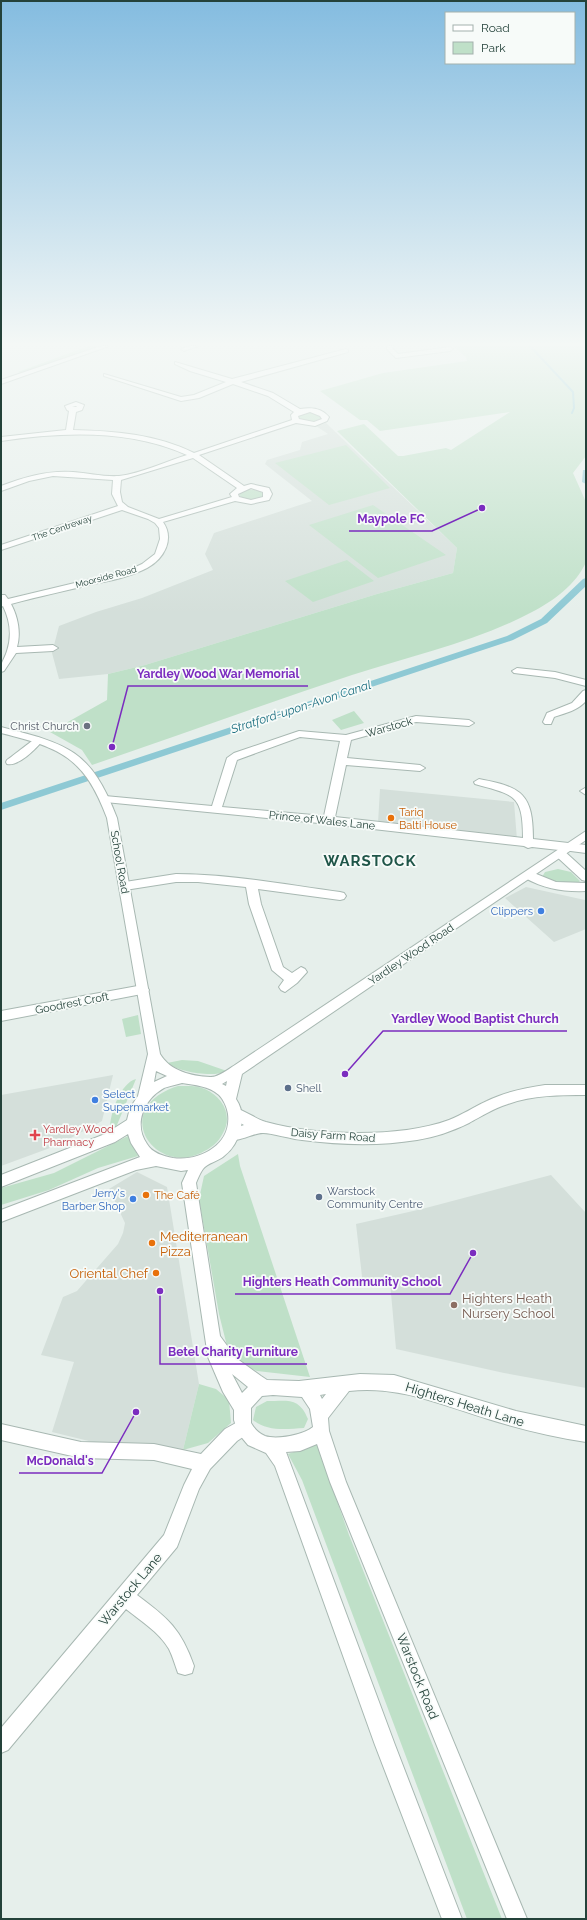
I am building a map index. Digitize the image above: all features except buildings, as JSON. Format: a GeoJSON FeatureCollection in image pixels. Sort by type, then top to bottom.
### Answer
{"type":"FeatureCollection","features":[{"type":"Feature","properties":{"kind":"street"},"geometry":{"type":"LineString","coordinates":[[1,439],[40,436]]}},
{"type":"Feature","properties":{"kind":"street"},"geometry":{"type":"LineString","coordinates":[[129,436],[146,438],[164,443],[194,456],[242,488]]}},
{"type":"Feature","properties":{"kind":"street"},"geometry":{"type":"LineString","coordinates":[[1,489],[40,475],[59,474],[117,479],[140,474],[253,436]]}},
{"type":"Feature","properties":{"kind":"street"},"geometry":{"type":"LineString","coordinates":[[117,479],[115,493],[118,502],[123,507],[133,512],[150,516],[159,521],[236,498],[247,502],[254,502],[266,498],[268,494],[266,490],[259,487],[242,488],[234,494],[236,498]]}},
{"type":"Feature","properties":{"kind":"street","name":"The Centreway"},"geometry":{"type":"LineString","coordinates":[[1,548],[123,507]]}},
{"type":"Feature","properties":{"kind":"street","name":"Moorside Road"},"geometry":{"type":"LineString","coordinates":[[3,601],[124,574],[141,568],[152,562],[164,544],[164,533],[159,521]]}},
{"type":"Feature","properties":{"kind":"street"},"geometry":{"type":"LineString","coordinates":[[1,669],[12,650],[14,624],[3,601]]}},
{"type":"Feature","properties":{"kind":"street"},"geometry":{"type":"LineString","coordinates":[[12,650],[53,648]]}},
{"type":"Feature","properties":{"kind":"street"},"geometry":{"type":"LineString","coordinates":[[517,671],[555,675],[586,683]]}},
{"type":"Feature","properties":{"kind":"street"},"geometry":{"type":"LineString","coordinates":[[548,722],[550,715],[571,709],[584,699],[586,693]]}},
{"type":"Feature","properties":{"kind":"street"},"geometry":{"type":"LineString","coordinates":[[455,721],[457,711]]}},
{"type":"Feature","properties":{"kind":"street","name":"Warstock"},"geometry":{"type":"LineString","coordinates":[[216,810],[232,758],[299,734],[346,738],[366,734],[416,719],[469,723]]}},
{"type":"Feature","properties":{"kind":"street","name":"School Road"},"geometry":{"type":"LineString","coordinates":[[1,730],[38,740],[72,755],[82,766],[102,794],[112,818],[154,1054],[161,1067],[182,1078]]}},
{"type":"Feature","properties":{"kind":"street"},"geometry":{"type":"LineString","coordinates":[[329,820],[346,738]]}},
{"type":"Feature","properties":{"kind":"street"},"geometry":{"type":"LineString","coordinates":[[11,762],[31,748],[38,740]]}},
{"type":"Feature","properties":{"kind":"street"},"geometry":{"type":"LineString","coordinates":[[342,761],[420,768]]}},
{"type":"Feature","properties":{"kind":"street"},"geometry":{"type":"LineString","coordinates":[[506,788],[514,780]]}},
{"type":"Feature","properties":{"kind":"street"},"geometry":{"type":"LineString","coordinates":[[479,782],[506,788],[518,795],[524,804],[529,817],[528,844]]}},
{"type":"Feature","properties":{"kind":"street","name":"Prince of Wales Lane"},"geometry":{"type":"LineString","coordinates":[[102,794],[216,810],[329,820],[528,844],[564,850],[586,849]]}},
{"type":"Feature","properties":{"kind":"street","name":"Yardley Wood Road"},"geometry":{"type":"LineString","coordinates":[[212,1083],[236,1072],[586,835]]}},
{"type":"Feature","properties":{"kind":"street"},"geometry":{"type":"LineString","coordinates":[[564,850],[586,877]]}},
{"type":"Feature","properties":{"kind":"street"},"geometry":{"type":"LineString","coordinates":[[529,875],[545,885],[562,888],[586,887]]}},
{"type":"Feature","properties":{"kind":"street"},"geometry":{"type":"LineString","coordinates":[[124,886],[176,878],[198,878],[340,896]]}},
{"type":"Feature","properties":{"kind":"street"},"geometry":{"type":"LineString","coordinates":[[251,884],[255,904],[278,970],[293,980]]}},
{"type":"Feature","properties":{"kind":"street","name":"Goodrest Croft"},"geometry":{"type":"LineString","coordinates":[[1,1016],[142,990]]}},
{"type":"Feature","properties":{"kind":"street","name":"School Road"},"geometry":{"type":"LineString","coordinates":[[144,1095],[154,1054]]}},
{"type":"Feature","properties":{"kind":"street"},"geometry":{"type":"LineString","coordinates":[[230,1098],[236,1072]]}},
{"type":"Feature","properties":{"kind":"street"},"geometry":{"type":"LineString","coordinates":[[182,1078],[195,1078],[212,1083],[224,1092],[230,1098],[236,1114],[236,1125],[233,1135],[218,1153],[199,1162],[174,1165],[156,1160],[147,1154],[137,1142],[132,1124],[135,1110],[144,1095],[164,1082],[182,1078]]}},
{"type":"Feature","properties":{"kind":"street","name":"Daisy Farm Road"},"geometry":{"type":"LineString","coordinates":[[236,1114],[251,1123],[304,1135],[358,1139],[388,1138],[417,1134],[452,1124],[504,1099],[556,1089],[586,1090]]}},
{"type":"Feature","properties":{"kind":"street"},"geometry":{"type":"LineString","coordinates":[[1,1181],[110,1138],[132,1124]]}},
{"type":"Feature","properties":{"kind":"street","name":"Daisy Farm Road"},"geometry":{"type":"LineString","coordinates":[[233,1135],[246,1130],[264,1127]]}},
{"type":"Feature","properties":{"kind":"street"},"geometry":{"type":"LineString","coordinates":[[1,1216],[135,1164],[156,1160]]}},
{"type":"Feature","properties":{"kind":"street"},"geometry":{"type":"LineString","coordinates":[[189,1183],[199,1162]]}},
{"type":"Feature","properties":{"kind":"street"},"geometry":{"type":"LineString","coordinates":[[174,1165],[189,1183],[216,1356],[229,1386],[242,1408]]}},
{"type":"Feature","properties":{"kind":"street"},"geometry":{"type":"LineString","coordinates":[[214,1337],[230,1363],[255,1382],[267,1388]]}},
{"type":"Feature","properties":{"kind":"street","name":"Highters Heath Lane"},"geometry":{"type":"LineString","coordinates":[[307,1390],[344,1384],[392,1382],[535,1425],[586,1434]]}},
{"type":"Feature","properties":{"kind":"street"},"geometry":{"type":"LineString","coordinates":[[321,1422],[316,1401],[307,1390],[267,1388],[254,1392],[242,1408],[241,1418],[243,1427],[254,1439],[271,1445],[296,1444],[315,1438],[321,1422],[344,1384]]}},
{"type":"Feature","properties":{"kind":"street","name":"Warstock Road"},"geometry":{"type":"LineString","coordinates":[[321,1422],[338,1482],[517,1919]]}},
{"type":"Feature","properties":{"kind":"street","name":"Warstock Lane"},"geometry":{"type":"LineString","coordinates":[[1,1743],[171,1541],[192,1485],[204,1463],[231,1435],[243,1427]]}},
{"type":"Feature","properties":{"kind":"street"},"geometry":{"type":"LineString","coordinates":[[1,1432],[81,1450],[154,1452],[204,1463]]}},
{"type":"Feature","properties":{"kind":"street"},"geometry":{"type":"LineString","coordinates":[[271,1445],[282,1461],[385,1744],[452,1919]]}},
{"type":"Feature","properties":{"kind":"street"},"geometry":{"type":"LineString","coordinates":[[124,1596],[166,1629],[180,1650],[185,1666]]}},
{"type":"Feature","properties":{"kind":"shaded area"},"geometry":{"type":"Polygon","coordinates":[[[323,436],[339,436],[457,548],[453,573],[377,594],[145,665],[108,674],[59,679],[52,653],[59,626],[96,612],[142,598],[213,570],[205,554],[214,533],[312,501],[265,464],[267,460],[300,450],[302,442],[323,436]]]}},
{"type":"Feature","properties":{"kind":"shaded area"},"geometry":{"type":"Polygon","coordinates":[[[380,789],[514,802],[517,840],[378,823],[380,789]]]}},
{"type":"Feature","properties":{"kind":"shaded area"},"geometry":{"type":"Polygon","coordinates":[[[526,887],[585,900],[586,929],[554,942],[505,898],[526,887]]]}},
{"type":"Feature","properties":{"kind":"shaded area"},"geometry":{"type":"Polygon","coordinates":[[[113,1075],[102,1121],[58,1145],[1,1166],[1,1095],[113,1075]]]}},
{"type":"Feature","properties":{"kind":"shaded area"},"geometry":{"type":"Polygon","coordinates":[[[137,1172],[167,1187],[199,1384],[183,1450],[97,1443],[52,1432],[74,1362],[41,1355],[63,1297],[77,1291],[118,1244],[123,1233],[125,1223],[109,1189],[137,1172]]]}},
{"type":"Feature","properties":{"kind":"shaded area"},"geometry":{"type":"Polygon","coordinates":[[[551,1175],[586,1213],[586,1388],[504,1373],[396,1349],[390,1282],[363,1285],[356,1224],[422,1209],[551,1175]]]}},
{"type":"Feature","properties":{"kind":"green space"},"geometry":{"type":"Polygon","coordinates":[[[342,436],[376,436],[398,456],[446,448],[451,450],[473,436],[586,436],[586,456],[573,473],[586,502],[586,562],[576,578],[563,592],[540,608],[467,640],[352,675],[92,765],[82,750],[50,732],[107,700],[108,674],[145,665],[377,594],[453,573],[457,548],[342,436]]]}},
{"type":"Feature","properties":{"kind":"green space"},"geometry":{"type":"Polygon","coordinates":[[[346,445],[390,488],[329,505],[275,463],[346,445]]]}},
{"type":"Feature","properties":{"kind":"green space"},"geometry":{"type":"Polygon","coordinates":[[[246,489],[261,491],[263,496],[251,501],[241,498],[239,493],[246,489]]]}},
{"type":"Feature","properties":{"kind":"green space"},"geometry":{"type":"Polygon","coordinates":[[[373,505],[446,555],[378,578],[309,525],[373,505]]]}},
{"type":"Feature","properties":{"kind":"green space"},"geometry":{"type":"Polygon","coordinates":[[[347,560],[374,581],[313,602],[285,581],[347,560]]]}},
{"type":"Feature","properties":{"kind":"green space"},"geometry":{"type":"Polygon","coordinates":[[[354,711],[364,723],[341,730],[332,720],[354,711]]]}},
{"type":"Feature","properties":{"kind":"green space"},"geometry":{"type":"Polygon","coordinates":[[[558,869],[571,872],[580,881],[578,883],[560,882],[542,877],[545,872],[558,869]]]}},
{"type":"Feature","properties":{"kind":"green space"},"geometry":{"type":"Polygon","coordinates":[[[138,1015],[141,1034],[126,1037],[122,1019],[138,1015]]]}},
{"type":"Feature","properties":{"kind":"green space"},"geometry":{"type":"Polygon","coordinates":[[[182,1060],[198,1061],[227,1071],[214,1074],[196,1073],[179,1069],[167,1063],[182,1060]]]}},
{"type":"Feature","properties":{"kind":"green space"},"geometry":{"type":"Polygon","coordinates":[[[136,1079],[117,1125],[114,1130],[110,1131],[111,1117],[120,1093],[130,1082],[136,1079]]]}},
{"type":"Feature","properties":{"kind":"green space"},"geometry":{"type":"Polygon","coordinates":[[[178,1086],[198,1087],[211,1092],[221,1102],[227,1120],[223,1133],[214,1145],[201,1153],[183,1158],[167,1155],[154,1148],[146,1136],[142,1123],[146,1109],[157,1096],[178,1086]]]}},
{"type":"Feature","properties":{"kind":"green space"},"geometry":{"type":"Polygon","coordinates":[[[128,1136],[138,1156],[98,1168],[49,1190],[1,1205],[1,1188],[54,1173],[128,1136]]]}},
{"type":"Feature","properties":{"kind":"green space"},"geometry":{"type":"Polygon","coordinates":[[[238,1154],[240,1166],[310,1377],[257,1371],[239,1363],[229,1354],[219,1314],[199,1199],[204,1176],[238,1154]]]}},
{"type":"Feature","properties":{"kind":"green space"},"geometry":{"type":"Polygon","coordinates":[[[199,1384],[216,1389],[229,1400],[231,1423],[208,1443],[183,1450],[199,1384]]]}},
{"type":"Feature","properties":{"kind":"green space"},"geometry":{"type":"Polygon","coordinates":[[[267,1401],[287,1401],[297,1404],[305,1412],[308,1419],[304,1428],[277,1429],[264,1426],[253,1420],[256,1407],[267,1401]]]}},
{"type":"Feature","properties":{"kind":"green space"},"geometry":{"type":"Polygon","coordinates":[[[317,1444],[349,1535],[502,1919],[467,1919],[302,1480],[288,1454],[317,1444]]]}},
{"type":"Feature","properties":{"kind":"waterway","name":"Stratford-upon-Avon Canal"},"geometry":{"type":"LineString","coordinates":[[586,472],[586,482]]}},
{"type":"Feature","properties":{"kind":"waterway","name":"Stratford-upon-Avon Canal"},"geometry":{"type":"LineString","coordinates":[[1,807],[510,638],[544,621],[586,581]]}},
{"type":"Feature","properties":{"kind":"place","name":"Maypole FC"},"geometry":{"type":"Point","coordinates":[482,508]}},
{"type":"Feature","properties":{"kind":"place","name":"Christ Church"},"geometry":{"type":"Point","coordinates":[87,726]}},
{"type":"Feature","properties":{"kind":"place","name":"Yardley Wood War Memorial"},"geometry":{"type":"Point","coordinates":[112,747]}},
{"type":"Feature","properties":{"kind":"place","name":"Tariq Balti House"},"geometry":{"type":"Point","coordinates":[391,818]}},
{"type":"Feature","properties":{"kind":"place","name":"Clippers"},"geometry":{"type":"Point","coordinates":[541,911]}},
{"type":"Feature","properties":{"kind":"place","name":"Yardley Wood Baptist Church"},"geometry":{"type":"Point","coordinates":[345,1074]}},
{"type":"Feature","properties":{"kind":"place","name":"Shell"},"geometry":{"type":"Point","coordinates":[288,1088]}},
{"type":"Feature","properties":{"kind":"place","name":"Select Supermarket"},"geometry":{"type":"Point","coordinates":[95,1100]}},
{"type":"Feature","properties":{"kind":"place","name":"Yardley Wood Pharmacy"},"geometry":{"type":"Point","coordinates":[35,1135]}},
{"type":"Feature","properties":{"kind":"place","name":"The Café"},"geometry":{"type":"Point","coordinates":[146,1195]}},
{"type":"Feature","properties":{"kind":"place","name":"Warstock Community Centre"},"geometry":{"type":"Point","coordinates":[319,1197]}},
{"type":"Feature","properties":{"kind":"place","name":"Jerry's Barber Shop"},"geometry":{"type":"Point","coordinates":[133,1199]}},
{"type":"Feature","properties":{"kind":"place","name":"Mediterranean Pizza"},"geometry":{"type":"Point","coordinates":[152,1243]}},
{"type":"Feature","properties":{"kind":"place","name":"Highters Heath Community School"},"geometry":{"type":"Point","coordinates":[473,1253]}},
{"type":"Feature","properties":{"kind":"place","name":"Oriental Chef"},"geometry":{"type":"Point","coordinates":[156,1273]}},
{"type":"Feature","properties":{"kind":"place","name":"Betel Charity Furniture"},"geometry":{"type":"Point","coordinates":[160,1291]}},
{"type":"Feature","properties":{"kind":"place","name":"Highters Heath Nursery School"},"geometry":{"type":"Point","coordinates":[454,1305]}},
{"type":"Feature","properties":{"kind":"place","name":"McDonald's"},"geometry":{"type":"Point","coordinates":[136,1412]}},
{"type":"Feature","properties":{"kind":"district","name":"WARSTOCK"},"geometry":{"type":"Point","coordinates":[370,861]}}]}
